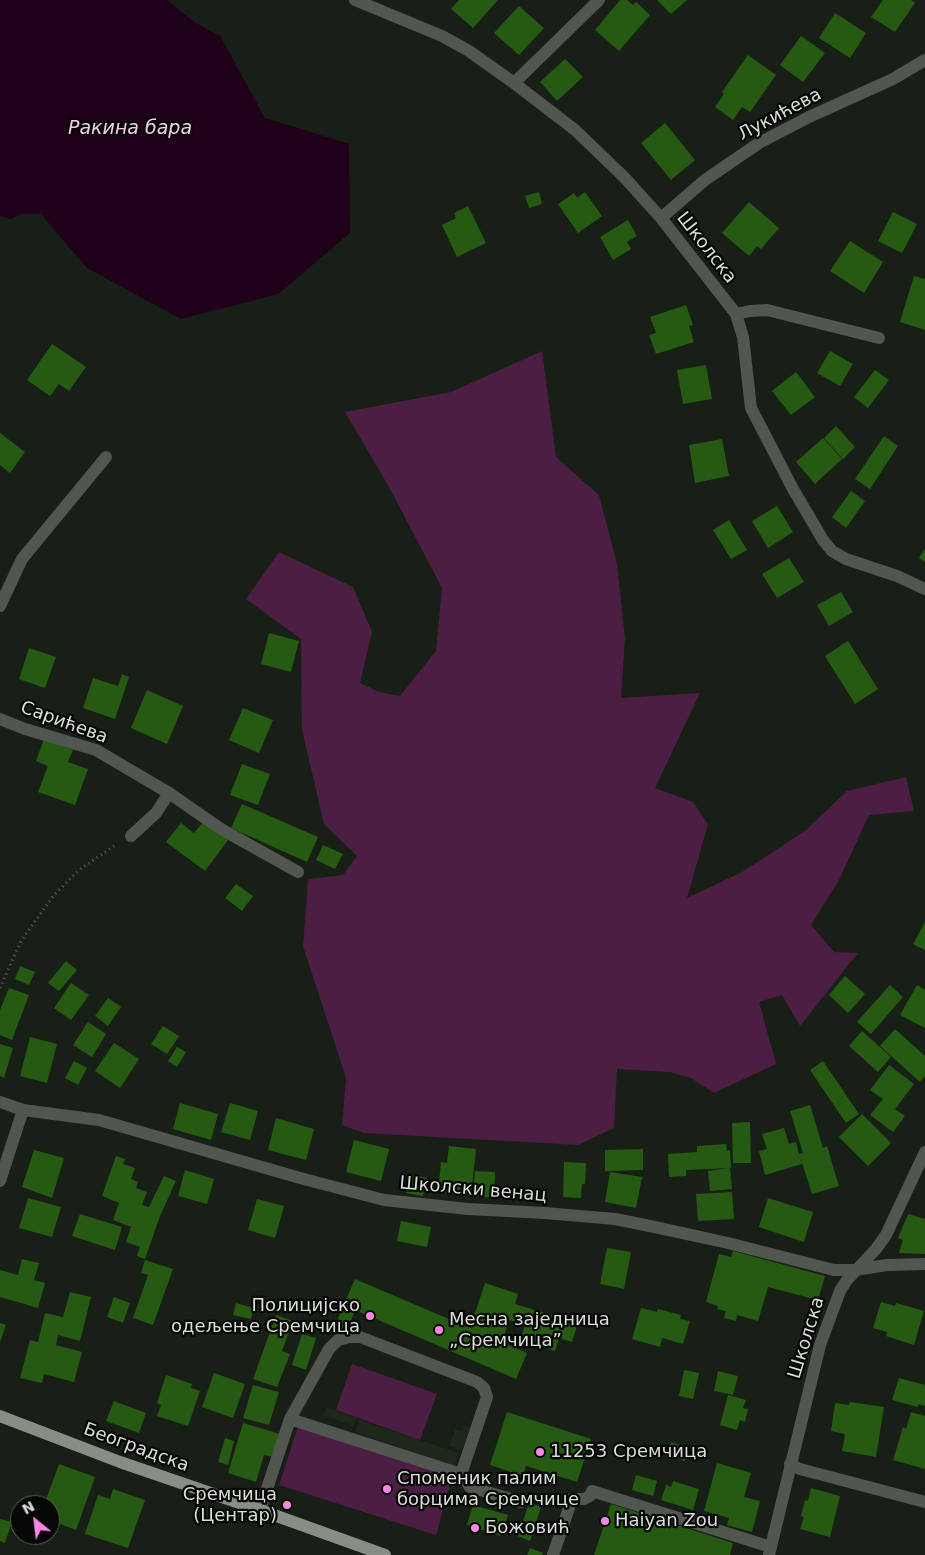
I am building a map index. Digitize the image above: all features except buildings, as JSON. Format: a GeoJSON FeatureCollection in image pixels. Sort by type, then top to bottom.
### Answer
{"type":"FeatureCollection","features":[{"type":"Feature","properties":{"kind":"main road","name":"Београдска"},"geometry":{"type":"LineString","coordinates":[[0,1416],[120,1462],[385,1555]]}},
{"type":"Feature","properties":{"kind":"street","name":"Школска"},"geometry":{"type":"LineString","coordinates":[[355,0],[442,36],[469,51],[575,130],[624,178],[661,218],[736,314],[743,338],[750,408],[793,489],[823,540],[832,551],[846,559],[896,576],[925,589]]}},
{"type":"Feature","properties":{"kind":"street"},"geometry":{"type":"LineString","coordinates":[[514,83],[599,0]]}},
{"type":"Feature","properties":{"kind":"street","name":"Лукићева"},"geometry":{"type":"LineString","coordinates":[[661,218],[705,180],[759,143],[809,117],[894,79],[925,60]]}},
{"type":"Feature","properties":{"kind":"street"},"geometry":{"type":"LineString","coordinates":[[736,314],[767,310],[879,338]]}},
{"type":"Feature","properties":{"kind":"street"},"geometry":{"type":"LineString","coordinates":[[0,606],[22,559],[106,457]]}},
{"type":"Feature","properties":{"kind":"street","name":"Сарићева"},"geometry":{"type":"LineString","coordinates":[[0,718],[25,729],[96,750],[169,793],[220,830],[298,872]]}},
{"type":"Feature","properties":{"kind":"street"},"geometry":{"type":"LineString","coordinates":[[131,836],[156,813],[169,793]]}},
{"type":"Feature","properties":{"kind":"street","name":"Школски венац"},"geometry":{"type":"LineString","coordinates":[[0,1102],[23,1110],[99,1120],[300,1178],[384,1200],[468,1209],[545,1213],[614,1220],[728,1243],[834,1270],[855,1270],[887,1265],[925,1264]]}},
{"type":"Feature","properties":{"kind":"street"},"geometry":{"type":"LineString","coordinates":[[0,1181],[23,1110]]}},
{"type":"Feature","properties":{"kind":"street","name":"Школска"},"geometry":{"type":"LineString","coordinates":[[770,1551],[820,1345],[840,1291],[855,1270],[876,1249],[886,1235],[925,1152]]}},
{"type":"Feature","properties":{"kind":"street"},"geometry":{"type":"LineString","coordinates":[[260,1510],[290,1419],[329,1349],[338,1340],[350,1337],[360,1337],[478,1382],[484,1388],[487,1397],[460,1474]]}},
{"type":"Feature","properties":{"kind":"street"},"geometry":{"type":"LineString","coordinates":[[290,1419],[460,1474],[470,1487],[521,1502]]}},
{"type":"Feature","properties":{"kind":"street"},"geometry":{"type":"LineString","coordinates":[[790,1464],[800,1469],[925,1502]]}},
{"type":"Feature","properties":{"kind":"street"},"geometry":{"type":"LineString","coordinates":[[553,1555],[572,1499],[584,1499],[590,1496],[592,1490],[770,1551]]}},
{"type":"Feature","properties":{"kind":"path"},"geometry":{"type":"LineString","coordinates":[[0,988],[21,941],[54,895],[92,860],[131,836]]}},
{"type":"Feature","properties":{"kind":"shaded area"},"geometry":{"type":"Polygon","coordinates":[[[542,351],[556,457],[599,495],[617,564],[625,638],[621,698],[700,693],[655,788],[693,802],[708,824],[687,898],[742,872],[805,831],[847,791],[906,777],[914,811],[869,815],[839,880],[811,925],[834,952],[858,953],[800,1026],[782,995],[759,1002],[776,1064],[714,1093],[691,1078],[670,1072],[617,1069],[614,1128],[578,1145],[364,1133],[342,1125],[346,1078],[303,946],[308,879],[343,875],[357,856],[324,824],[302,730],[301,639],[246,599],[279,552],[353,587],[372,632],[360,683],[379,692],[400,696],[436,651],[442,588],[389,487],[345,412],[451,392],[542,351]]]}},
{"type":"Feature","properties":{"kind":"shaded area"},"geometry":{"type":"Polygon","coordinates":[[[352,1364],[437,1394],[420,1440],[336,1410],[352,1364]]]}},
{"type":"Feature","properties":{"kind":"shaded area"},"geometry":{"type":"Polygon","coordinates":[[[326,1407],[356,1418],[354,1426],[323,1415],[326,1407]]]}},
{"type":"Feature","properties":{"kind":"shaded area"},"geometry":{"type":"Polygon","coordinates":[[[359,1420],[459,1453],[455,1466],[355,1432],[359,1420]]]}},
{"type":"Feature","properties":{"kind":"shaded area"},"geometry":{"type":"Polygon","coordinates":[[[298,1426],[441,1474],[450,1485],[436,1535],[279,1485],[298,1426]]]}},
{"type":"Feature","properties":{"kind":"shaded area"},"geometry":{"type":"Polygon","coordinates":[[[463,1426],[470,1428],[462,1450],[450,1446],[455,1429],[461,1431],[463,1426]]]}},
{"type":"Feature","properties":{"kind":"water","name":"Ракина бара"},"geometry":{"type":"Polygon","coordinates":[[[0,0],[167,0],[194,22],[220,36],[265,118],[349,144],[350,233],[278,294],[181,319],[87,268],[41,214],[21,214],[11,219],[0,216],[0,0]]]}},
{"type":"Feature","properties":{"kind":"place","name":"Полицијско одељење Сремчица"},"geometry":{"type":"Point","coordinates":[370,1316]}},
{"type":"Feature","properties":{"kind":"place","name":"Месна заједница „Сремчица”"},"geometry":{"type":"Point","coordinates":[439,1330]}},
{"type":"Feature","properties":{"kind":"place","name":"11253 Сремчица"},"geometry":{"type":"Point","coordinates":[540,1452]}},
{"type":"Feature","properties":{"kind":"place","name":"Споменик палим борцима Сремчице"},"geometry":{"type":"Point","coordinates":[387,1489]}},
{"type":"Feature","properties":{"kind":"place","name":"Сремчица (Центар)"},"geometry":{"type":"Point","coordinates":[287,1505]}},
{"type":"Feature","properties":{"kind":"place","name":"Haiyan Zou"},"geometry":{"type":"Point","coordinates":[605,1521]}},
{"type":"Feature","properties":{"kind":"place","name":"Божовић"},"geometry":{"type":"Point","coordinates":[475,1528]}}]}
